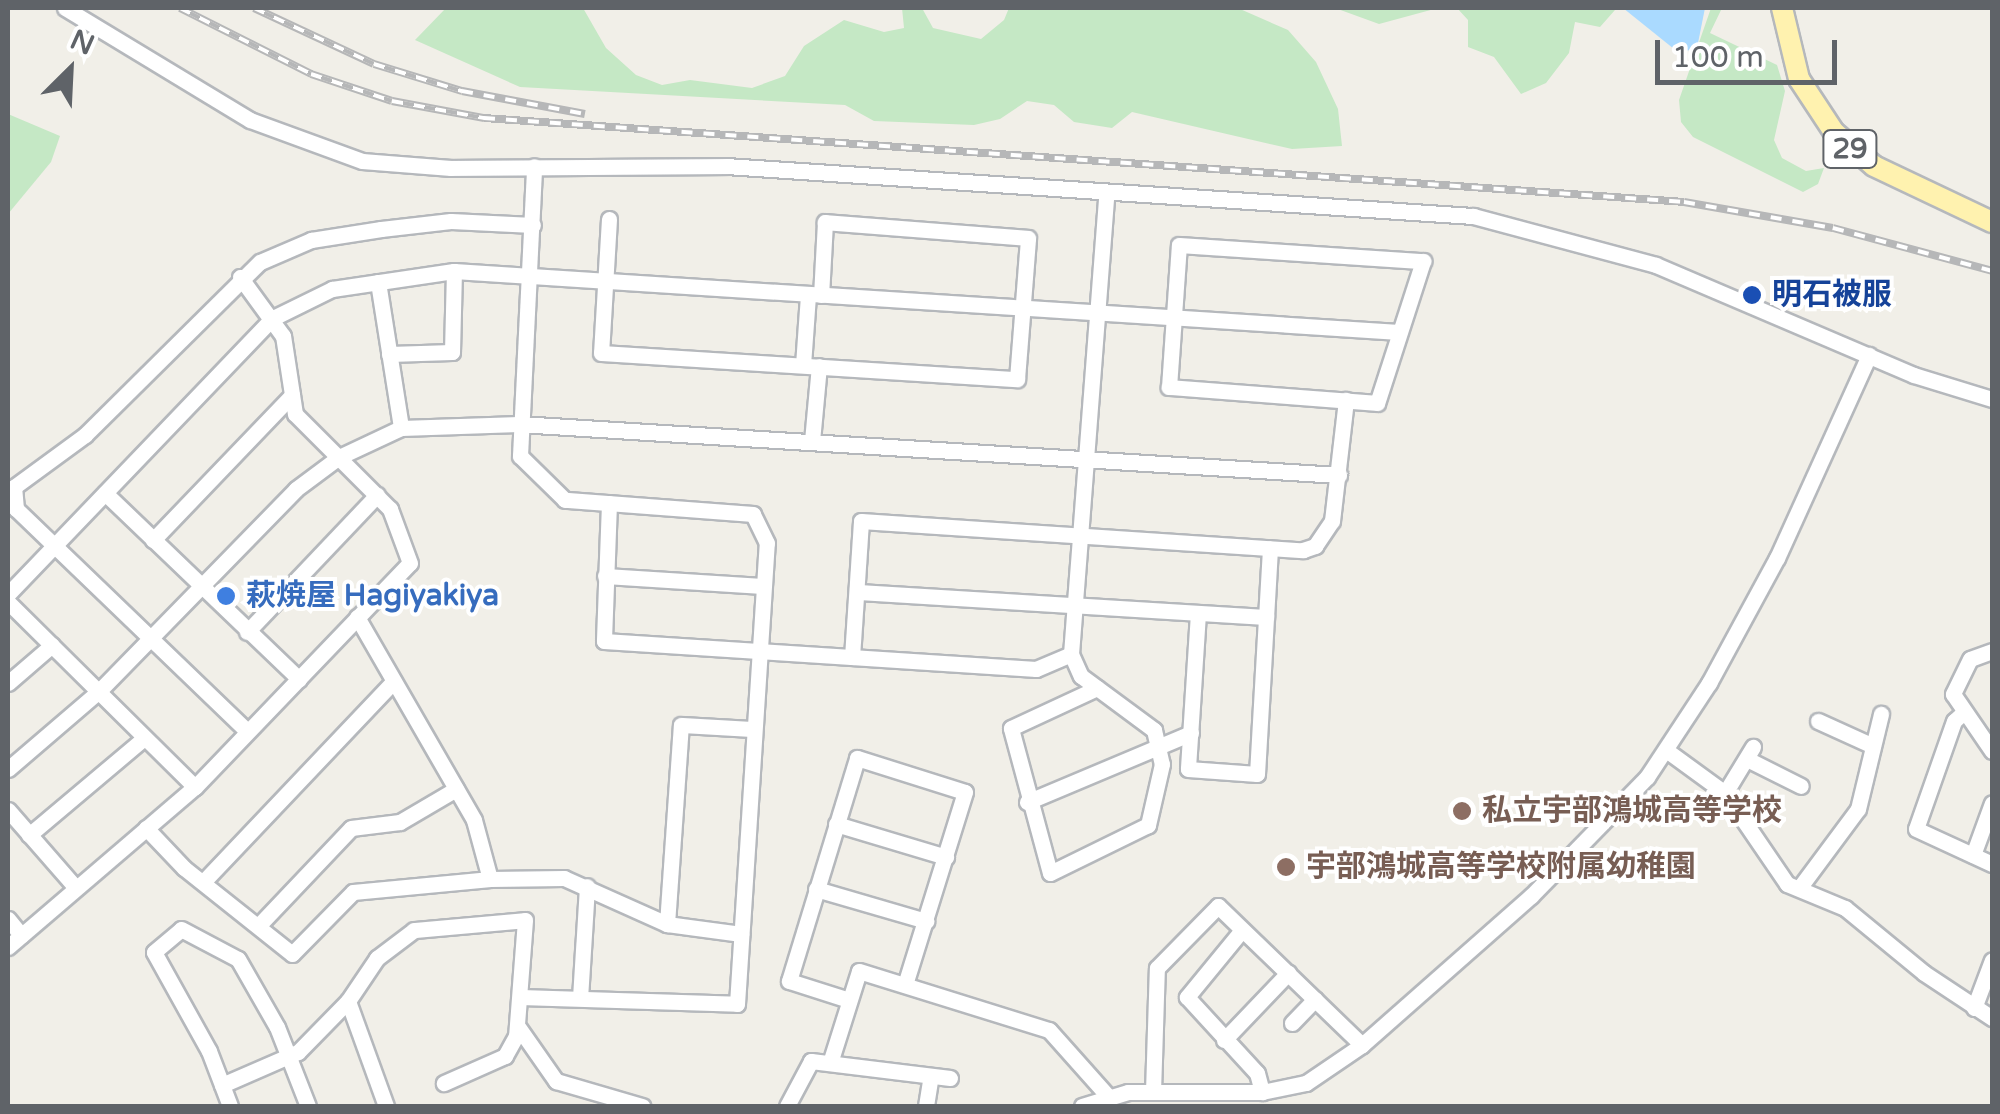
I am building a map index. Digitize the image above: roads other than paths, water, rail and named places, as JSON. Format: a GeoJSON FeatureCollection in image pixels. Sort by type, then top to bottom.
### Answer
{"type":"FeatureCollection","features":[{"type":"Feature","properties":{"kind":"main road","name":"29"},"geometry":{"type":"LineString","coordinates":[[1782,8],[1799,79],[1834,132],[1874,166],[1992,222]]}},
{"type":"Feature","properties":{"kind":"street"},"geometry":{"type":"LineString","coordinates":[[65,8],[250,120],[288,136],[396,166],[707,166],[1473,216],[1656,265],[1869,354],[1992,400]]}},
{"type":"Feature","properties":{"kind":"street"},"geometry":{"type":"LineString","coordinates":[[520,997],[737,1004],[766,543],[753,514],[565,500],[520,456],[534,166]]}},
{"type":"Feature","properties":{"kind":"street"},"geometry":{"type":"LineString","coordinates":[[1096,688],[1011,728],[1026,802],[1050,873],[1077,864],[1148,825],[1162,742],[1137,712],[1082,676],[1071,654],[1079,606],[1106,194]]}},
{"type":"Feature","properties":{"kind":"street"},"geometry":{"type":"LineString","coordinates":[[609,219],[601,353],[811,366],[1017,379],[1028,238],[825,222],[814,295],[811,366],[812,440]]}},
{"type":"Feature","properties":{"kind":"street"},"geometry":{"type":"LineString","coordinates":[[247,731],[16,509],[14,487],[84,435],[240,276],[311,240],[451,221],[533,225]]}},
{"type":"Feature","properties":{"kind":"street"},"geometry":{"type":"LineString","coordinates":[[1179,244],[1423,261],[1377,403],[1170,387],[1174,316],[1179,244]]}},
{"type":"Feature","properties":{"kind":"street"},"geometry":{"type":"LineString","coordinates":[[390,354],[452,352],[454,271]]}},
{"type":"Feature","properties":{"kind":"street"},"geometry":{"type":"LineString","coordinates":[[8,594],[273,318],[298,300],[378,282],[454,271],[1399,332]]}},
{"type":"Feature","properties":{"kind":"street"},"geometry":{"type":"LineString","coordinates":[[8,947],[195,787],[412,554],[378,495],[296,414],[283,336],[240,276]]}},
{"type":"Feature","properties":{"kind":"street"},"geometry":{"type":"LineString","coordinates":[[378,282],[401,428]]}},
{"type":"Feature","properties":{"kind":"street"},"geometry":{"type":"LineString","coordinates":[[1082,1106],[1108,1096],[1262,1092],[1306,1083],[1362,1044],[1530,896],[1666,750],[1777,558],[1869,354]]}},
{"type":"Feature","properties":{"kind":"street"},"geometry":{"type":"LineString","coordinates":[[152,540],[292,395]]}},
{"type":"Feature","properties":{"kind":"street"},"geometry":{"type":"LineString","coordinates":[[852,656],[862,520],[1303,550],[1324,536],[1339,476],[1346,400]]}},
{"type":"Feature","properties":{"kind":"street"},"geometry":{"type":"LineString","coordinates":[[8,769],[99,691],[296,489],[339,457],[401,428],[520,424],[1339,476]]}},
{"type":"Feature","properties":{"kind":"street"},"geometry":{"type":"LineString","coordinates":[[105,493],[299,679]]}},
{"type":"Feature","properties":{"kind":"street"},"geometry":{"type":"LineString","coordinates":[[247,632],[378,495]]}},
{"type":"Feature","properties":{"kind":"street"},"geometry":{"type":"LineString","coordinates":[[609,503],[604,641],[1036,669],[1071,654]]}},
{"type":"Feature","properties":{"kind":"street"},"geometry":{"type":"LineString","coordinates":[[1198,613],[1188,769],[1257,774],[1270,548]]}},
{"type":"Feature","properties":{"kind":"street"},"geometry":{"type":"LineString","coordinates":[[605,576],[764,586]]}},
{"type":"Feature","properties":{"kind":"street"},"geometry":{"type":"LineString","coordinates":[[858,592],[1266,617]]}},
{"type":"Feature","properties":{"kind":"street"},"geometry":{"type":"LineString","coordinates":[[8,602],[195,787]]}},
{"type":"Feature","properties":{"kind":"street"},"geometry":{"type":"LineString","coordinates":[[357,617],[456,788],[485,850],[490,879]]}},
{"type":"Feature","properties":{"kind":"street"},"geometry":{"type":"LineString","coordinates":[[8,683],[52,645]]}},
{"type":"Feature","properties":{"kind":"street"},"geometry":{"type":"LineString","coordinates":[[1992,651],[1970,659],[1953,694],[1992,751]]}},
{"type":"Feature","properties":{"kind":"street"},"geometry":{"type":"LineString","coordinates":[[205,880],[394,681]]}},
{"type":"Feature","properties":{"kind":"street"},"geometry":{"type":"LineString","coordinates":[[1964,712],[1954,721],[1916,829],[1992,864]]}},
{"type":"Feature","properties":{"kind":"street"},"geometry":{"type":"LineString","coordinates":[[1800,887],[1858,809],[1881,714]]}},
{"type":"Feature","properties":{"kind":"street"},"geometry":{"type":"LineString","coordinates":[[1818,721],[1873,746]]}},
{"type":"Feature","properties":{"kind":"street"},"geometry":{"type":"LineString","coordinates":[[668,924],[681,725],[753,729]]}},
{"type":"Feature","properties":{"kind":"street"},"geometry":{"type":"LineString","coordinates":[[1026,802],[1190,733]]}},
{"type":"Feature","properties":{"kind":"street"},"geometry":{"type":"LineString","coordinates":[[29,835],[144,738]]}},
{"type":"Feature","properties":{"kind":"street"},"geometry":{"type":"LineString","coordinates":[[1666,750],[1725,793],[1779,876],[1845,908],[1992,1018]]}},
{"type":"Feature","properties":{"kind":"street"},"geometry":{"type":"LineString","coordinates":[[1725,793],[1750,753],[1800,786]]}},
{"type":"Feature","properties":{"kind":"street"},"geometry":{"type":"LineString","coordinates":[[849,1000],[789,981],[857,758],[965,792],[905,984]]}},
{"type":"Feature","properties":{"kind":"street"},"geometry":{"type":"LineString","coordinates":[[260,924],[351,828],[400,822],[456,788]]}},
{"type":"Feature","properties":{"kind":"street"},"geometry":{"type":"LineString","coordinates":[[1973,855],[1992,803]]}},
{"type":"Feature","properties":{"kind":"street"},"geometry":{"type":"LineString","coordinates":[[8,810],[76,888]]}},
{"type":"Feature","properties":{"kind":"street"},"geometry":{"type":"LineString","coordinates":[[836,824],[946,857]]}},
{"type":"Feature","properties":{"kind":"street"},"geometry":{"type":"LineString","coordinates":[[146,828],[184,868],[205,880],[292,954],[353,892],[490,879],[564,878],[668,924],[741,934]]}},
{"type":"Feature","properties":{"kind":"street"},"geometry":{"type":"LineString","coordinates":[[580,998],[586,886]]}},
{"type":"Feature","properties":{"kind":"street"},"geometry":{"type":"LineString","coordinates":[[816,889],[926,921]]}},
{"type":"Feature","properties":{"kind":"street"},"geometry":{"type":"LineString","coordinates":[[1153,1092],[1157,968],[1218,906],[1362,1044]]}},
{"type":"Feature","properties":{"kind":"street"},"geometry":{"type":"LineString","coordinates":[[8,919],[21,935]]}},
{"type":"Feature","properties":{"kind":"street"},"geometry":{"type":"LineString","coordinates":[[222,1084],[289,1056],[348,1000],[377,958],[414,930],[525,920],[519,1028],[505,1056],[444,1083]]}},
{"type":"Feature","properties":{"kind":"street"},"geometry":{"type":"LineString","coordinates":[[230,1106],[154,952],[180,929],[238,959],[289,1056],[308,1106]]}},
{"type":"Feature","properties":{"kind":"street"},"geometry":{"type":"LineString","coordinates":[[1242,930],[1187,997],[1257,1073],[1262,1092]]}},
{"type":"Feature","properties":{"kind":"street"},"geometry":{"type":"LineString","coordinates":[[1974,1008],[1992,960]]}},
{"type":"Feature","properties":{"kind":"street"},"geometry":{"type":"LineString","coordinates":[[830,1063],[859,971],[1049,1030],[1108,1096]]}},
{"type":"Feature","properties":{"kind":"street"},"geometry":{"type":"LineString","coordinates":[[1224,1040],[1288,973]]}},
{"type":"Feature","properties":{"kind":"street"},"geometry":{"type":"LineString","coordinates":[[1292,1023],[1315,999]]}},
{"type":"Feature","properties":{"kind":"street"},"geometry":{"type":"LineString","coordinates":[[348,1000],[386,1106]]}},
{"type":"Feature","properties":{"kind":"street"},"geometry":{"type":"LineString","coordinates":[[519,1028],[556,1081],[642,1106]]}},
{"type":"Feature","properties":{"kind":"street"},"geometry":{"type":"LineString","coordinates":[[787,1106],[811,1061],[930,1080],[950,1078]]}},
{"type":"Feature","properties":{"kind":"street"},"geometry":{"type":"LineString","coordinates":[[926,1106],[930,1080]]}},
{"type":"Feature","properties":{"kind":"water"},"geometry":{"type":"Polygon","coordinates":[[[1623,8],[1705,8],[1697,48],[1679,53],[1623,8]]]}},
{"type":"Feature","properties":{"kind":"railway"},"geometry":{"type":"LineString","coordinates":[[180,8],[311,74],[392,101],[484,118],[1684,202],[1833,228],[1992,271]]}},
{"type":"Feature","properties":{"kind":"railway"},"geometry":{"type":"LineString","coordinates":[[254,8],[374,64],[462,91],[585,114]]}},
{"type":"Feature","properties":{"kind":"place","name":"明石被服"},"geometry":{"type":"Point","coordinates":[1752,295]}},
{"type":"Feature","properties":{"kind":"place","name":"萩焼屋 Hagiyakiya"},"geometry":{"type":"Point","coordinates":[226,596]}},
{"type":"Feature","properties":{"kind":"place","name":"私立宇部鴻城高等学校"},"geometry":{"type":"Point","coordinates":[1462,811]}},
{"type":"Feature","properties":{"kind":"place","name":"宇部鴻城高等学校附属幼稚園"},"geometry":{"type":"Point","coordinates":[1286,867]}}]}
